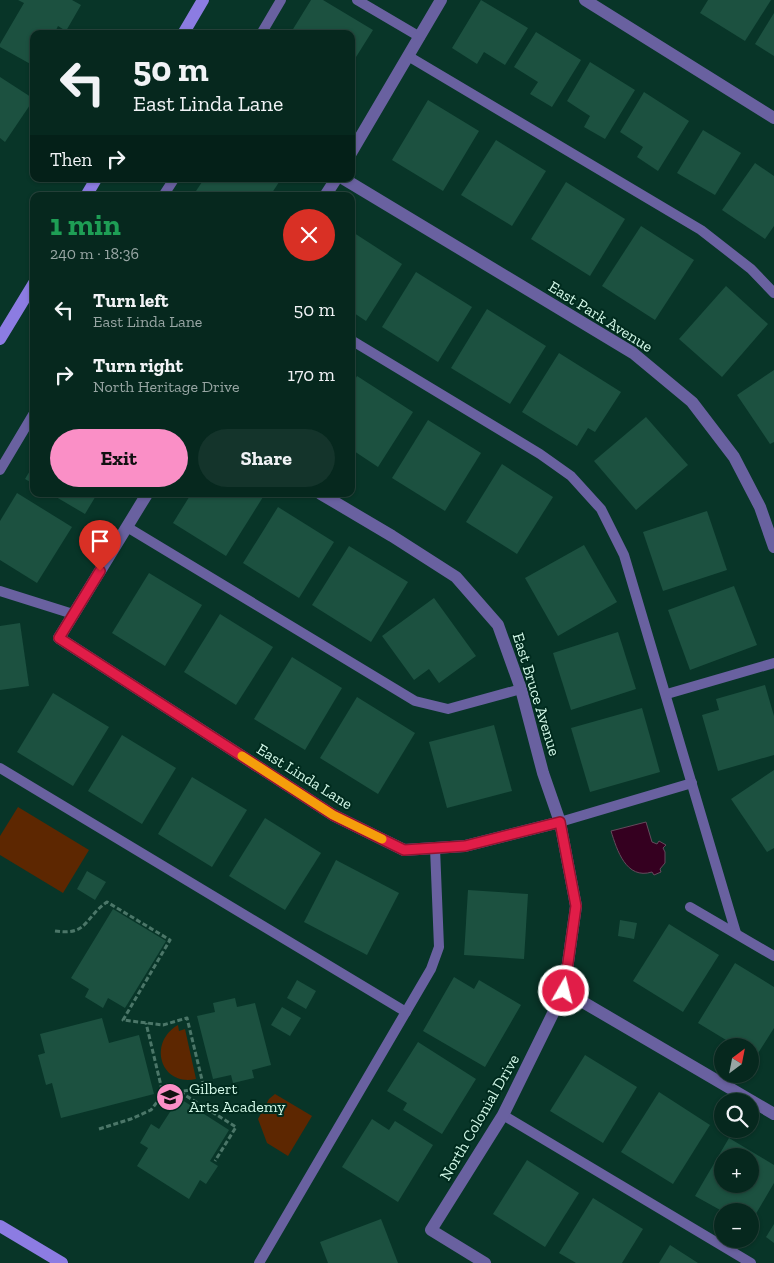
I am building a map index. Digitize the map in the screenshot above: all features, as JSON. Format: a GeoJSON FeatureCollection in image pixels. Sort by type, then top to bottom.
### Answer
{"type":"FeatureCollection","features":[{"type":"Feature","properties":{"kind":"main road"},"geometry":{"type":"LineString","coordinates":[[185,30],[203,0]]}},
{"type":"Feature","properties":{"kind":"main road"},"geometry":{"type":"LineString","coordinates":[[0,340],[30,290]]}},
{"type":"Feature","properties":{"kind":"main road"},"geometry":{"type":"LineString","coordinates":[[0,1226],[62,1263]]}},
{"type":"Feature","properties":{"kind":"street"},"geometry":{"type":"LineString","coordinates":[[355,146],[441,0]]}},
{"type":"Feature","properties":{"kind":"street"},"geometry":{"type":"LineString","coordinates":[[585,0],[774,118]]}},
{"type":"Feature","properties":{"kind":"street","name":"East Park Avenue"},"geometry":{"type":"LineString","coordinates":[[349,182],[633,353],[692,402],[734,457],[760,507],[774,547]]}},
{"type":"Feature","properties":{"kind":"street"},"geometry":{"type":"LineString","coordinates":[[73,614],[145,497]]}},
{"type":"Feature","properties":{"kind":"street","name":"East Bruce Avenue"},"geometry":{"type":"LineString","coordinates":[[326,497],[456,577],[498,625],[521,689],[543,773],[560,822],[576,906],[564,991]]}},
{"type":"Feature","properties":{"kind":"street","name":"East Linda Lane"},"geometry":{"type":"LineString","coordinates":[[73,614],[59,638],[333,815],[404,850],[465,846],[560,822]]}},
{"type":"Feature","properties":{"kind":"street"},"geometry":{"type":"LineString","coordinates":[[564,991],[774,1114]]}},
{"type":"Feature","properties":{"kind":"street","name":"North Colonial Drive"},"geometry":{"type":"LineString","coordinates":[[485,1263],[431,1230],[503,1115],[564,991]]}},
{"type":"Feature","properties":{"kind":"lane"},"geometry":{"type":"LineString","coordinates":[[263,30],[281,0]]}},
{"type":"Feature","properties":{"kind":"lane"},"geometry":{"type":"LineString","coordinates":[[357,0],[420,37]]}},
{"type":"Feature","properties":{"kind":"lane"},"geometry":{"type":"LineString","coordinates":[[408,56],[700,230],[751,269],[774,294]]}},
{"type":"Feature","properties":{"kind":"lane"},"geometry":{"type":"LineString","coordinates":[[355,342],[540,454],[571,476],[601,509],[624,555],[667,694],[736,934]]}},
{"type":"Feature","properties":{"kind":"lane"},"geometry":{"type":"LineString","coordinates":[[0,470],[30,420]]}},
{"type":"Feature","properties":{"kind":"lane"},"geometry":{"type":"LineString","coordinates":[[127,527],[416,700],[448,708],[521,689]]}},
{"type":"Feature","properties":{"kind":"lane"},"geometry":{"type":"LineString","coordinates":[[0,591],[73,614]]}},
{"type":"Feature","properties":{"kind":"lane"},"geometry":{"type":"LineString","coordinates":[[667,694],[774,664]]}},
{"type":"Feature","properties":{"kind":"lane"},"geometry":{"type":"LineString","coordinates":[[0,768],[406,1012]]}},
{"type":"Feature","properties":{"kind":"lane"},"geometry":{"type":"LineString","coordinates":[[560,822],[692,783]]}},
{"type":"Feature","properties":{"kind":"lane"},"geometry":{"type":"LineString","coordinates":[[259,1263],[431,969],[440,947],[435,848]]}},
{"type":"Feature","properties":{"kind":"lane"},"geometry":{"type":"LineString","coordinates":[[690,906],[774,956]]}},
{"type":"Feature","properties":{"kind":"lane"},"geometry":{"type":"LineString","coordinates":[[503,1115],[751,1263]]}},
{"type":"Feature","properties":{"kind":"path"},"geometry":{"type":"LineString","coordinates":[[55,932],[69,933],[86,926],[96,910],[107,902],[170,940],[123,1020],[163,1026],[188,1018],[204,1088],[163,1094],[151,1110],[131,1119],[99,1128]]}},
{"type":"Feature","properties":{"kind":"path"},"geometry":{"type":"LineString","coordinates":[[146,1023],[163,1094]]}},
{"type":"Feature","properties":{"kind":"path"},"geometry":{"type":"LineString","coordinates":[[180,1092],[236,1127],[215,1160]]}},
{"type":"Feature","properties":{"kind":"shaded area"},"geometry":{"type":"Polygon","coordinates":[[[18,807],[89,850],[63,893],[0,855],[0,836],[18,807]]]}},
{"type":"Feature","properties":{"kind":"shaded area"},"geometry":{"type":"Polygon","coordinates":[[[646,822],[652,842],[657,844],[659,841],[666,845],[663,848],[665,863],[660,869],[661,872],[654,875],[652,872],[635,872],[629,868],[616,847],[611,831],[646,822]]]}},
{"type":"Feature","properties":{"kind":"shaded area"},"geometry":{"type":"Polygon","coordinates":[[[178,1025],[179,1031],[185,1029],[196,1079],[184,1080],[174,1076],[162,1062],[163,1042],[168,1033],[178,1025]]]}},
{"type":"Feature","properties":{"kind":"shaded area"},"geometry":{"type":"Polygon","coordinates":[[[275,1094],[312,1116],[288,1156],[267,1143],[258,1119],[269,1099],[275,1094]]]}},
{"type":"Feature","properties":{"kind":"building"},"geometry":{"type":"Polygon","coordinates":[[[18,0],[72,0],[81,5],[67,30],[58,26],[56,30],[30,30],[30,64],[0,47],[24,3],[18,0]]]}},
{"type":"Feature","properties":{"kind":"building"},"geometry":{"type":"Polygon","coordinates":[[[311,0],[323,0],[373,30],[355,59],[355,30],[292,30],[311,0]]]}},
{"type":"Feature","properties":{"kind":"building"},"geometry":{"type":"Polygon","coordinates":[[[481,0],[528,28],[505,65],[484,52],[477,64],[452,48],[481,0]]]}},
{"type":"Feature","properties":{"kind":"building"},"geometry":{"type":"Polygon","coordinates":[[[708,0],[771,0],[745,41],[700,13],[708,0]]]}},
{"type":"Feature","properties":{"kind":"building"},"geometry":{"type":"Polygon","coordinates":[[[774,13],[774,56],[755,44],[774,13]]]}},
{"type":"Feature","properties":{"kind":"building"},"geometry":{"type":"Polygon","coordinates":[[[536,32],[581,60],[552,107],[530,94],[538,82],[514,67],[536,32]]]}},
{"type":"Feature","properties":{"kind":"building"},"geometry":{"type":"Polygon","coordinates":[[[590,62],[635,90],[605,139],[584,127],[590,116],[567,101],[590,62]]]}},
{"type":"Feature","properties":{"kind":"building"},"geometry":{"type":"Polygon","coordinates":[[[0,77],[30,96],[30,105],[5,142],[0,138],[0,77]]]}},
{"type":"Feature","properties":{"kind":"building"},"geometry":{"type":"Polygon","coordinates":[[[644,92],[689,121],[658,171],[637,157],[643,147],[620,132],[644,92]]]}},
{"type":"Feature","properties":{"kind":"building"},"geometry":{"type":"Polygon","coordinates":[[[428,100],[479,131],[443,191],[392,160],[428,100]]]}},
{"type":"Feature","properties":{"kind":"building"},"geometry":{"type":"Polygon","coordinates":[[[703,130],[741,153],[715,195],[677,173],[703,130]]]}},
{"type":"Feature","properties":{"kind":"building"},"geometry":{"type":"Polygon","coordinates":[[[496,140],[546,171],[512,226],[461,195],[496,140]]]}},
{"type":"Feature","properties":{"kind":"building"},"geometry":{"type":"Polygon","coordinates":[[[755,163],[774,176],[774,226],[765,239],[722,210],[755,163]]]}},
{"type":"Feature","properties":{"kind":"building"},"geometry":{"type":"Polygon","coordinates":[[[202,182],[279,182],[273,192],[195,192],[202,182]]]}},
{"type":"Feature","properties":{"kind":"building"},"geometry":{"type":"Polygon","coordinates":[[[566,182],[625,219],[590,276],[531,239],[566,182]]]}},
{"type":"Feature","properties":{"kind":"building"},"geometry":{"type":"Polygon","coordinates":[[[641,226],[694,260],[655,320],[602,286],[641,226]]]}},
{"type":"Feature","properties":{"kind":"building"},"geometry":{"type":"Polygon","coordinates":[[[355,234],[402,264],[366,321],[355,314],[355,234]]]}},
{"type":"Feature","properties":{"kind":"building"},"geometry":{"type":"Polygon","coordinates":[[[416,272],[472,307],[438,362],[382,327],[416,272]]]}},
{"type":"Feature","properties":{"kind":"building"},"geometry":{"type":"Polygon","coordinates":[[[726,286],[768,324],[722,377],[679,339],[726,286]]]}},
{"type":"Feature","properties":{"kind":"building"},"geometry":{"type":"Polygon","coordinates":[[[487,309],[546,346],[510,404],[451,368],[487,309]]]}},
{"type":"Feature","properties":{"kind":"building"},"geometry":{"type":"Polygon","coordinates":[[[559,353],[621,392],[595,432],[588,428],[577,446],[522,412],[559,353]]]}},
{"type":"Feature","properties":{"kind":"building"},"geometry":{"type":"Polygon","coordinates":[[[774,370],[774,442],[770,444],[737,395],[774,370]]]}},
{"type":"Feature","properties":{"kind":"building"},"geometry":{"type":"Polygon","coordinates":[[[357,376],[413,412],[378,467],[355,452],[355,379],[357,376]]]}},
{"type":"Feature","properties":{"kind":"building"},"geometry":{"type":"Polygon","coordinates":[[[646,417],[688,465],[636,510],[594,461],[646,417]]]}},
{"type":"Feature","properties":{"kind":"building"},"geometry":{"type":"Polygon","coordinates":[[[428,420],[481,453],[445,511],[392,478],[428,420]]]}},
{"type":"Feature","properties":{"kind":"building"},"geometry":{"type":"Polygon","coordinates":[[[502,464],[553,497],[517,554],[466,522],[502,464]]]}},
{"type":"Feature","properties":{"kind":"building"},"geometry":{"type":"Polygon","coordinates":[[[30,471],[30,482],[25,479],[30,471]]]}},
{"type":"Feature","properties":{"kind":"building"},"geometry":{"type":"Polygon","coordinates":[[[17,493],[72,527],[37,583],[0,560],[0,521],[17,493]]]}},
{"type":"Feature","properties":{"kind":"building"},"geometry":{"type":"Polygon","coordinates":[[[56,497],[95,497],[85,514],[56,497]]]}},
{"type":"Feature","properties":{"kind":"building"},"geometry":{"type":"Polygon","coordinates":[[[189,497],[263,497],[226,556],[173,523],[189,497]]]}},
{"type":"Feature","properties":{"kind":"building"},"geometry":{"type":"Polygon","coordinates":[[[278,507],[334,542],[299,598],[243,563],[278,507]]]}},
{"type":"Feature","properties":{"kind":"building"},"geometry":{"type":"Polygon","coordinates":[[[707,511],[727,570],[663,591],[643,532],[707,511]]]}},
{"type":"Feature","properties":{"kind":"building"},"geometry":{"type":"Polygon","coordinates":[[[584,545],[617,602],[558,636],[525,578],[584,545]]]}},
{"type":"Feature","properties":{"kind":"building"},"geometry":{"type":"Polygon","coordinates":[[[349,546],[408,582],[371,642],[312,605],[349,546]]]}},
{"type":"Feature","properties":{"kind":"building"},"geometry":{"type":"Polygon","coordinates":[[[149,573],[202,605],[165,666],[112,633],[149,573]]]}},
{"type":"Feature","properties":{"kind":"building"},"geometry":{"type":"Polygon","coordinates":[[[734,586],[757,645],[690,670],[668,610],[734,586]]]}},
{"type":"Feature","properties":{"kind":"building"},"geometry":{"type":"Polygon","coordinates":[[[434,598],[476,656],[439,683],[429,669],[414,680],[382,636],[434,598]]]}},
{"type":"Feature","properties":{"kind":"building"},"geometry":{"type":"Polygon","coordinates":[[[220,614],[273,647],[236,705],[184,672],[220,614]]]}},
{"type":"Feature","properties":{"kind":"building"},"geometry":{"type":"Polygon","coordinates":[[[20,623],[29,686],[0,690],[0,626],[20,623]]]}},
{"type":"Feature","properties":{"kind":"building"},"geometry":{"type":"Polygon","coordinates":[[[618,632],[636,689],[571,710],[553,653],[618,632]]]}},
{"type":"Feature","properties":{"kind":"building"},"geometry":{"type":"Polygon","coordinates":[[[292,657],[342,688],[305,750],[254,719],[292,657]]]}},
{"type":"Feature","properties":{"kind":"building"},"geometry":{"type":"Polygon","coordinates":[[[765,685],[774,716],[774,755],[718,771],[702,715],[719,710],[716,699],[765,685]]]}},
{"type":"Feature","properties":{"kind":"building"},"geometry":{"type":"Polygon","coordinates":[[[53,693],[109,727],[73,786],[17,752],[53,693]]]}},
{"type":"Feature","properties":{"kind":"building"},"geometry":{"type":"Polygon","coordinates":[[[357,697],[415,733],[378,794],[320,758],[357,697]]]}},
{"type":"Feature","properties":{"kind":"building"},"geometry":{"type":"Polygon","coordinates":[[[642,708],[660,772],[590,792],[571,728],[642,708]]]}},
{"type":"Feature","properties":{"kind":"building"},"geometry":{"type":"Polygon","coordinates":[[[494,725],[512,791],[447,808],[429,742],[494,725]]]}},
{"type":"Feature","properties":{"kind":"building"},"geometry":{"type":"Polygon","coordinates":[[[122,735],[176,768],[142,824],[88,791],[122,735]]]}},
{"type":"Feature","properties":{"kind":"building"},"geometry":{"type":"Polygon","coordinates":[[[774,770],[774,848],[767,852],[731,799],[774,770]]]}},
{"type":"Feature","properties":{"kind":"building"},"geometry":{"type":"Polygon","coordinates":[[[192,777],[247,810],[212,867],[158,834],[192,777]]]}},
{"type":"Feature","properties":{"kind":"building"},"geometry":{"type":"Polygon","coordinates":[[[265,818],[321,853],[285,910],[229,876],[265,818]]]}},
{"type":"Feature","properties":{"kind":"building"},"geometry":{"type":"Polygon","coordinates":[[[336,860],[399,893],[367,955],[304,922],[336,860]]]}},
{"type":"Feature","properties":{"kind":"building"},"geometry":{"type":"Polygon","coordinates":[[[87,871],[106,882],[95,900],[77,889],[87,871]]]}},
{"type":"Feature","properties":{"kind":"building"},"geometry":{"type":"Polygon","coordinates":[[[468,890],[528,894],[524,959],[464,955],[468,890]]]}},
{"type":"Feature","properties":{"kind":"building"},"geometry":{"type":"Polygon","coordinates":[[[113,909],[166,941],[125,1008],[108,998],[103,1008],[85,997],[89,989],[71,978],[113,909]]]}},
{"type":"Feature","properties":{"kind":"building"},"geometry":{"type":"Polygon","coordinates":[[[620,920],[637,923],[634,939],[618,936],[620,920]]]}},
{"type":"Feature","properties":{"kind":"building"},"geometry":{"type":"Polygon","coordinates":[[[669,924],[719,955],[683,1012],[633,981],[669,924]]]}},
{"type":"Feature","properties":{"kind":"building"},"geometry":{"type":"Polygon","coordinates":[[[735,963],[774,987],[774,1028],[759,1052],[759,1038],[723,1038],[698,1023],[735,963]]]}},
{"type":"Feature","properties":{"kind":"building"},"geometry":{"type":"Polygon","coordinates":[[[454,977],[474,989],[479,980],[521,1005],[485,1067],[423,1031],[454,977]]]}},
{"type":"Feature","properties":{"kind":"building"},"geometry":{"type":"Polygon","coordinates":[[[297,980],[316,991],[306,1009],[287,998],[297,980]]]}},
{"type":"Feature","properties":{"kind":"building"},"geometry":{"type":"Polygon","coordinates":[[[235,998],[237,1007],[255,1003],[271,1065],[252,1070],[254,1078],[233,1083],[231,1075],[213,1079],[197,1016],[215,1012],[213,1003],[235,998]]]}},
{"type":"Feature","properties":{"kind":"building"},"geometry":{"type":"Polygon","coordinates":[[[282,1007],[301,1018],[290,1036],[271,1025],[282,1007]]]}},
{"type":"Feature","properties":{"kind":"building"},"geometry":{"type":"Polygon","coordinates":[[[102,1018],[109,1043],[139,1035],[154,1094],[61,1118],[52,1083],[46,1085],[38,1055],[45,1053],[40,1034],[102,1018]]]}},
{"type":"Feature","properties":{"kind":"building"},"geometry":{"type":"Polygon","coordinates":[[[418,1042],[476,1079],[442,1134],[403,1110],[407,1103],[387,1091],[418,1042]]]}},
{"type":"Feature","properties":{"kind":"building"},"geometry":{"type":"Polygon","coordinates":[[[585,1055],[637,1087],[603,1143],[550,1111],[585,1055]]]}},
{"type":"Feature","properties":{"kind":"building"},"geometry":{"type":"Polygon","coordinates":[[[659,1092],[710,1125],[673,1184],[621,1152],[659,1092]]]}},
{"type":"Feature","properties":{"kind":"building"},"geometry":{"type":"Polygon","coordinates":[[[179,1098],[229,1130],[210,1161],[218,1166],[206,1184],[200,1180],[189,1199],[137,1166],[148,1148],[140,1143],[151,1124],[159,1129],[179,1098]]]}},
{"type":"Feature","properties":{"kind":"building"},"geometry":{"type":"Polygon","coordinates":[[[372,1119],[389,1130],[395,1121],[433,1145],[398,1202],[342,1167],[372,1119]]]}},
{"type":"Feature","properties":{"kind":"building"},"geometry":{"type":"Polygon","coordinates":[[[729,1138],[746,1148],[723,1148],[729,1138]]]}},
{"type":"Feature","properties":{"kind":"building"},"geometry":{"type":"Polygon","coordinates":[[[759,1156],[774,1165],[774,1183],[759,1209],[759,1203],[714,1203],[714,1207],[695,1196],[714,1164],[714,1193],[759,1193],[759,1156]]]}},
{"type":"Feature","properties":{"kind":"building"},"geometry":{"type":"Polygon","coordinates":[[[527,1160],[579,1193],[545,1247],[493,1214],[527,1160]]]}},
{"type":"Feature","properties":{"kind":"building"},"geometry":{"type":"Polygon","coordinates":[[[593,1198],[643,1229],[622,1263],[576,1263],[559,1253],[593,1198]]]}},
{"type":"Feature","properties":{"kind":"building"},"geometry":{"type":"Polygon","coordinates":[[[381,1219],[398,1263],[328,1263],[320,1242],[381,1219]]]}},
{"type":"Feature","properties":{"kind":"building"},"geometry":{"type":"Polygon","coordinates":[[[774,1224],[774,1243],[766,1237],[774,1224]]]}},
{"type":"Feature","properties":{"kind":"building"},"geometry":{"type":"Polygon","coordinates":[[[670,1245],[698,1263],[659,1263],[670,1245]]]}},
{"type":"Feature","properties":{"kind":"slow traffic"},"geometry":{"type":"LineString","coordinates":[[242,756],[333,815],[382,839]]}},
{"type":"Feature","properties":{"kind":"place","name":"Gilbert Arts Academy"},"geometry":{"type":"Point","coordinates":[170,1097]}},
{"type":"Feature","properties":{"kind":"route"},"geometry":{"type":"LineString","coordinates":[[100,571],[59,638],[333,815],[404,850],[465,846],[560,822],[576,906],[564,991]]}}]}
